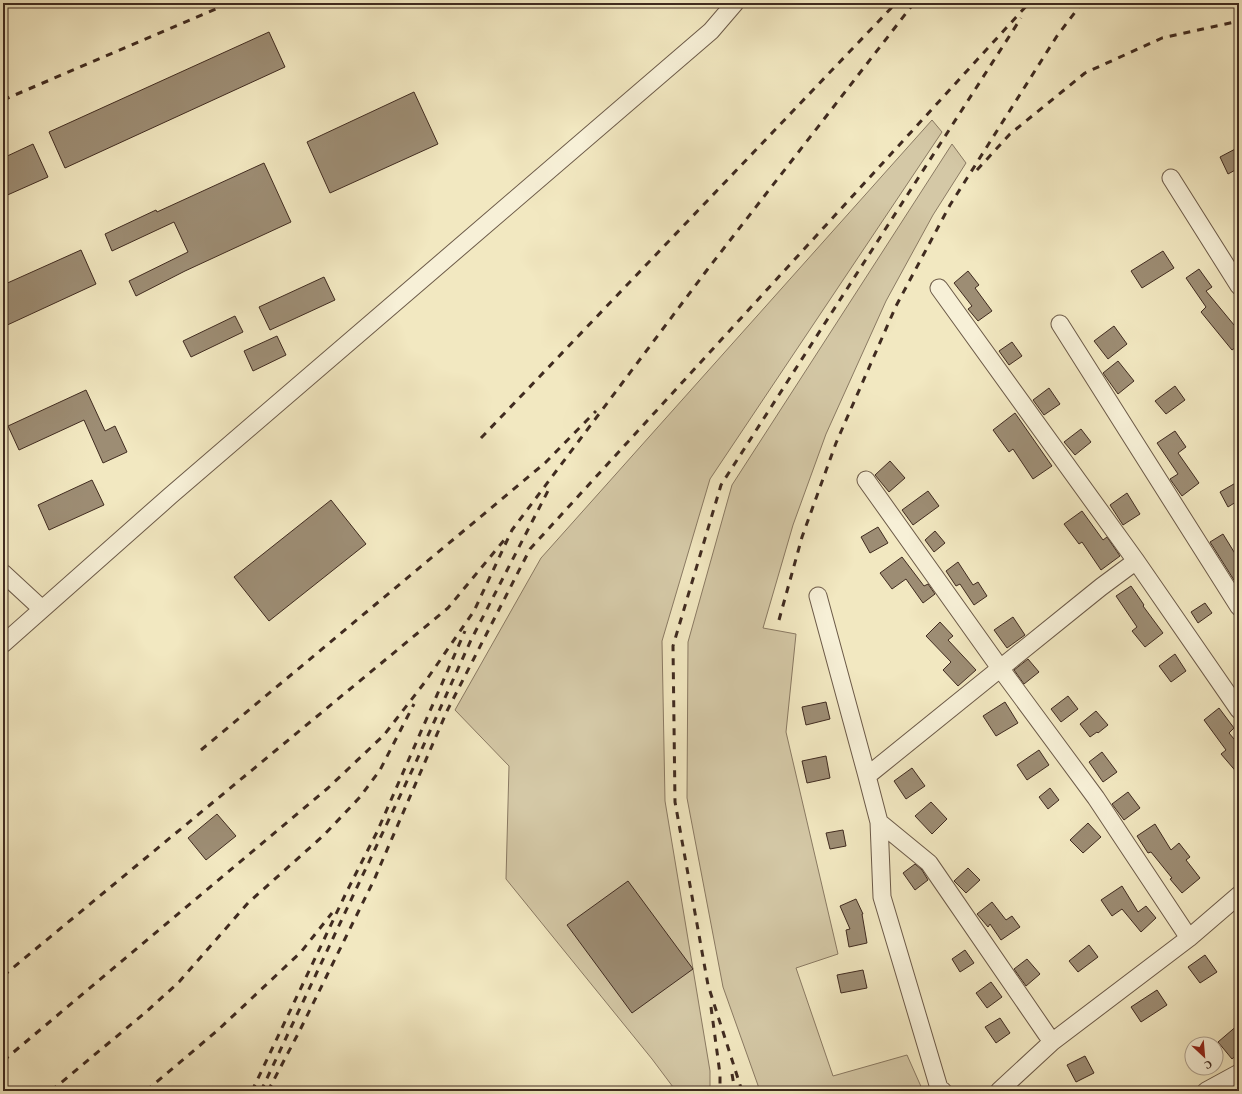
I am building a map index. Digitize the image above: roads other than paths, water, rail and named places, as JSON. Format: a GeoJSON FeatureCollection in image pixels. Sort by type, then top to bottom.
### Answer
{"type":"FeatureCollection","features":[{"type":"Feature","properties":{"kind":"street"},"geometry":{"type":"LineString","coordinates":[[3,644],[176,491],[711,31],[735,3]]}},
{"type":"Feature","properties":{"kind":"street"},"geometry":{"type":"LineString","coordinates":[[1171,178],[1239,286]]}},
{"type":"Feature","properties":{"kind":"street"},"geometry":{"type":"LineString","coordinates":[[939,288],[1136,561],[1239,710]]}},
{"type":"Feature","properties":{"kind":"street"},"geometry":{"type":"LineString","coordinates":[[1060,324],[1239,606]]}},
{"type":"Feature","properties":{"kind":"street"},"geometry":{"type":"LineString","coordinates":[[866,480],[1000,668],[1096,798],[1189,938]]}},
{"type":"Feature","properties":{"kind":"street"},"geometry":{"type":"LineString","coordinates":[[867,776],[1101,587],[1136,561]]}},
{"type":"Feature","properties":{"kind":"street"},"geometry":{"type":"LineString","coordinates":[[3,573],[42,609]]}},
{"type":"Feature","properties":{"kind":"street"},"geometry":{"type":"LineString","coordinates":[[818,596],[879,822],[882,897],[939,1088],[943,1091]]}},
{"type":"Feature","properties":{"kind":"street"},"geometry":{"type":"LineString","coordinates":[[879,822],[929,863],[1052,1042]]}},
{"type":"Feature","properties":{"kind":"street"},"geometry":{"type":"LineString","coordinates":[[999,1091],[1052,1042],[1189,938],[1239,895]]}},
{"type":"Feature","properties":{"kind":"street"},"geometry":{"type":"LineString","coordinates":[[1208,1091],[1239,1073]]}},
{"type":"Feature","properties":{"kind":"railway"},"geometry":{"type":"LineString","coordinates":[[3,100],[230,3]]}},
{"type":"Feature","properties":{"kind":"railway"},"geometry":{"type":"LineString","coordinates":[[481,438],[896,3]]}},
{"type":"Feature","properties":{"kind":"railway"},"geometry":{"type":"LineString","coordinates":[[3,1061],[328,788],[384,735],[425,682],[474,611],[512,530],[707,270],[914,3]]}},
{"type":"Feature","properties":{"kind":"railway"},"geometry":{"type":"LineString","coordinates":[[268,1091],[299,1032],[374,880],[447,711],[530,549],[1029,3]]}},
{"type":"Feature","properties":{"kind":"railway"},"geometry":{"type":"LineString","coordinates":[[779,620],[802,537],[836,443],[896,306],[950,205],[1057,36],[1082,3]]}},
{"type":"Feature","properties":{"kind":"railway"},"geometry":{"type":"LineString","coordinates":[[742,1091],[708,985],[675,802],[673,646],[721,485],[1021,18]]}},
{"type":"Feature","properties":{"kind":"railway"},"geometry":{"type":"LineString","coordinates":[[977,170],[1010,134],[1085,73],[1162,38],[1239,21]]}},
{"type":"Feature","properties":{"kind":"railway"},"geometry":{"type":"LineString","coordinates":[[201,750],[545,463],[596,411]]}},
{"type":"Feature","properties":{"kind":"railway"},"geometry":{"type":"LineString","coordinates":[[261,1091],[416,762],[471,640],[550,487]]}},
{"type":"Feature","properties":{"kind":"railway"},"geometry":{"type":"LineString","coordinates":[[3,976],[448,608],[505,539]]}},
{"type":"Feature","properties":{"kind":"railway"},"geometry":{"type":"LineString","coordinates":[[252,1091],[347,891],[377,832],[465,631]]}},
{"type":"Feature","properties":{"kind":"railway"},"geometry":{"type":"LineString","coordinates":[[51,1091],[146,1012],[179,982],[248,903],[324,835],[360,797],[380,770],[414,704]]}},
{"type":"Feature","properties":{"kind":"railway"},"geometry":{"type":"LineString","coordinates":[[146,1091],[218,1030],[301,952],[332,913]]}},
{"type":"Feature","properties":{"kind":"railway"},"geometry":{"type":"LineString","coordinates":[[711,1007],[720,1074],[720,1091]]}},
{"type":"Feature","properties":{"kind":"railway"},"geometry":{"type":"LineString","coordinates":[[732,1074],[735,1091]]}}]}
